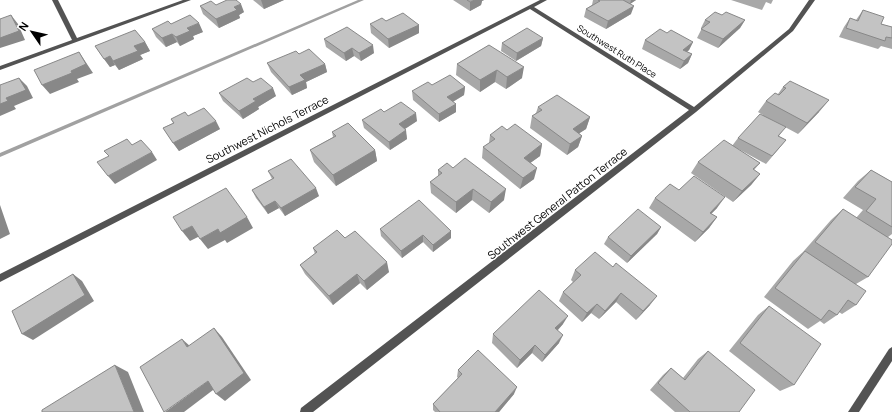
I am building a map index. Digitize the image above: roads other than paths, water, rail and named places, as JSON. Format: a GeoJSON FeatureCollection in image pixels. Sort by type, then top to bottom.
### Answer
{"type":"FeatureCollection","features":[{"type":"Feature","properties":{"kind":"street"},"geometry":{"type":"LineString","coordinates":[[55,0],[76,40]]}},
{"type":"Feature","properties":{"kind":"street"},"geometry":{"type":"LineString","coordinates":[[0,68],[188,0]]}},
{"type":"Feature","properties":{"kind":"street","name":"Southwest Nichols Terrace"},"geometry":{"type":"LineString","coordinates":[[0,278],[544,0]]}},
{"type":"Feature","properties":{"kind":"street","name":"Southwest General Patton Terrace"},"geometry":{"type":"LineString","coordinates":[[305,412],[694,110],[791,30],[812,0]]}},
{"type":"Feature","properties":{"kind":"street","name":"Southwest Ruth Place"},"geometry":{"type":"LineString","coordinates":[[530,7],[694,110]]}},
{"type":"Feature","properties":{"kind":"street"},"geometry":{"type":"LineString","coordinates":[[853,412],[892,352]]}},
{"type":"Feature","properties":{"kind":"waterway"},"geometry":{"type":"LineString","coordinates":[[0,155],[362,0]]}}]}
